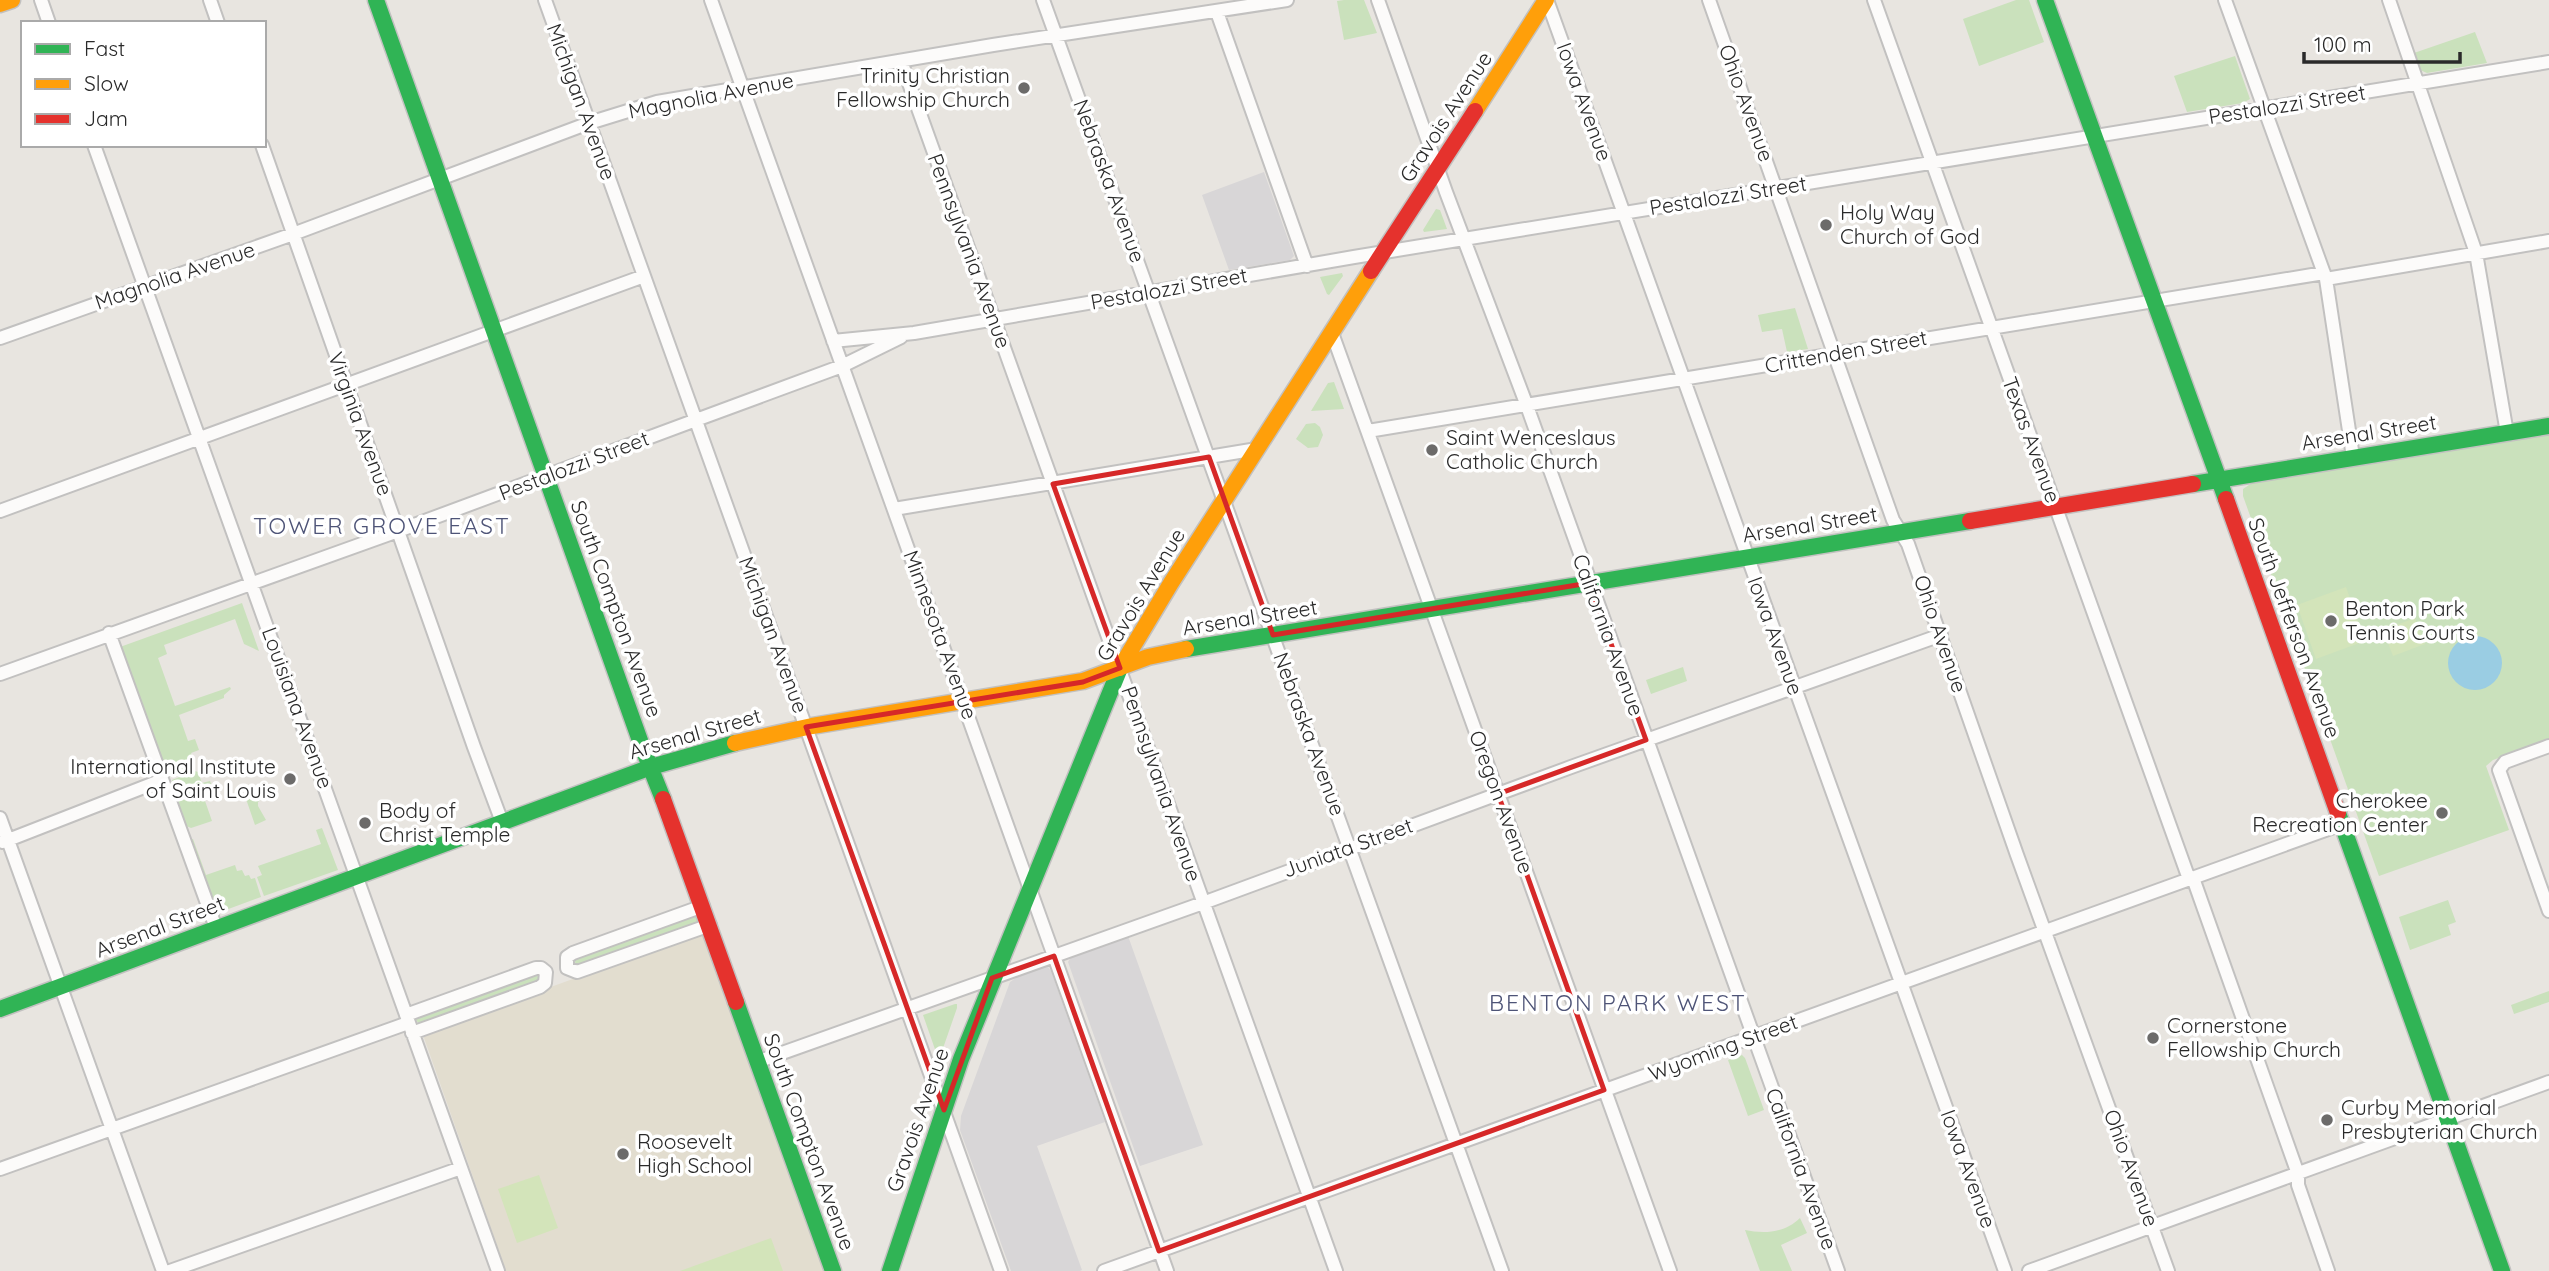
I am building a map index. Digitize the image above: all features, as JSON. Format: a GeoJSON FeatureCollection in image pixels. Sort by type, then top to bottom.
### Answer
{"type":"FeatureCollection","features":[{"type":"Feature","properties":{"kind":"main road"},"geometry":{"type":"LineString","coordinates":[[0,5],[12,0]]}},
{"type":"Feature","properties":{"kind":"main road","name":"South Compton Avenue"},"geometry":{"type":"LineString","coordinates":[[376,0],[833,1271]]}},
{"type":"Feature","properties":{"kind":"main road","name":"Gravois Avenue"},"geometry":{"type":"LineString","coordinates":[[890,1271],[943,1110],[992,978],[1120,667],[1546,0]]}},
{"type":"Feature","properties":{"kind":"main road","name":"South Jefferson Avenue"},"geometry":{"type":"LineString","coordinates":[[2045,0],[2502,1271]]}},
{"type":"Feature","properties":{"kind":"main road","name":"Arsenal Street"},"geometry":{"type":"LineString","coordinates":[[0,1009],[651,766],[703,750],[806,727],[1083,682],[1152,656],[2549,426]]}},
{"type":"Feature","properties":{"kind":"street"},"geometry":{"type":"LineString","coordinates":[[41,0],[48,21]]}},
{"type":"Feature","properties":{"kind":"street"},"geometry":{"type":"LineString","coordinates":[[209,0],[217,21]]}},
{"type":"Feature","properties":{"kind":"street","name":"Michigan Avenue"},"geometry":{"type":"LineString","coordinates":[[545,0],[1001,1271]]}},
{"type":"Feature","properties":{"kind":"street","name":"Minnesota Avenue"},"geometry":{"type":"LineString","coordinates":[[711,0],[1167,1271]]}},
{"type":"Feature","properties":{"kind":"street","name":"Nebraska Avenue"},"geometry":{"type":"LineString","coordinates":[[1043,0],[1502,1271]]}},
{"type":"Feature","properties":{"kind":"street","name":"Magnolia Avenue"},"geometry":{"type":"LineString","coordinates":[[0,338],[293,234],[589,123],[657,102],[1287,0]]}},
{"type":"Feature","properties":{"kind":"street","name":"California Avenue"},"geometry":{"type":"LineString","coordinates":[[1378,0],[1838,1271]]}},
{"type":"Feature","properties":{"kind":"street","name":"Iowa Avenue"},"geometry":{"type":"LineString","coordinates":[[1546,0],[2005,1271]]}},
{"type":"Feature","properties":{"kind":"street","name":"Ohio Avenue"},"geometry":{"type":"LineString","coordinates":[[1709,0],[1893,520],[1908,544],[2168,1271]]}},
{"type":"Feature","properties":{"kind":"street","name":"Texas Avenue"},"geometry":{"type":"LineString","coordinates":[[1874,0],[2298,1174],[2298,1185],[2328,1271]]}},
{"type":"Feature","properties":{"kind":"street"},"geometry":{"type":"LineString","coordinates":[[2225,0],[2325,276],[2353,457]]}},
{"type":"Feature","properties":{"kind":"street"},"geometry":{"type":"LineString","coordinates":[[2389,0],[2476,253],[2507,433]]}},
{"type":"Feature","properties":{"kind":"street"},"geometry":{"type":"LineString","coordinates":[[1217,12],[1307,266]]}},
{"type":"Feature","properties":{"kind":"street","name":"Pennsylvania Avenue"},"geometry":{"type":"LineString","coordinates":[[901,61],[1336,1271]]}},
{"type":"Feature","properties":{"kind":"street","name":"Pestalozzi Street"},"geometry":{"type":"LineString","coordinates":[[833,341],[907,334],[1624,213],[2549,62]]}},
{"type":"Feature","properties":{"kind":"street","name":"Louisiana Avenue"},"geometry":{"type":"LineString","coordinates":[[94,147],[498,1271]]}},
{"type":"Feature","properties":{"kind":"street","name":"Virginia Avenue"},"geometry":{"type":"LineString","coordinates":[[262,147],[502,822]]}},
{"type":"Feature","properties":{"kind":"street","name":"Crittenden Street"},"geometry":{"type":"LineString","coordinates":[[1368,431],[1991,327],[2549,241]]}},
{"type":"Feature","properties":{"kind":"street"},"geometry":{"type":"LineString","coordinates":[[0,512],[644,276]]}},
{"type":"Feature","properties":{"kind":"street","name":"Oregon Avenue"},"geometry":{"type":"LineString","coordinates":[[1332,333],[1670,1271]]}},
{"type":"Feature","properties":{"kind":"street","name":"Pestalozzi Street"},"geometry":{"type":"LineString","coordinates":[[0,674],[398,531],[842,366],[907,334]]}},
{"type":"Feature","properties":{"kind":"street"},"geometry":{"type":"LineString","coordinates":[[894,509],[1257,449]]}},
{"type":"Feature","properties":{"kind":"street"},"geometry":{"type":"LineString","coordinates":[[109,633],[216,928]]}},
{"type":"Feature","properties":{"kind":"street","name":"Juniata Street"},"geometry":{"type":"LineString","coordinates":[[757,1062],[1941,635]]}},
{"type":"Feature","properties":{"kind":"street"},"geometry":{"type":"LineString","coordinates":[[2549,746],[2505,762],[2499,767],[2500,777],[2549,911]]}},
{"type":"Feature","properties":{"kind":"street"},"geometry":{"type":"LineString","coordinates":[[4,841],[162,780]]}},
{"type":"Feature","properties":{"kind":"street"},"geometry":{"type":"LineString","coordinates":[[0,818],[4,841],[61,986],[163,1271]]}},
{"type":"Feature","properties":{"kind":"street","name":"Wyoming Street"},"geometry":{"type":"LineString","coordinates":[[1104,1271],[2342,824]]}},
{"type":"Feature","properties":{"kind":"street"},"geometry":{"type":"LineString","coordinates":[[703,906],[573,953],[567,957],[567,968],[577,972],[710,925]]}},
{"type":"Feature","properties":{"kind":"street"},"geometry":{"type":"LineString","coordinates":[[0,1169],[409,1024],[540,987],[545,983],[546,972],[536,968],[409,1024]]}},
{"type":"Feature","properties":{"kind":"street"},"geometry":{"type":"LineString","coordinates":[[2029,1271],[2549,1082]]}},
{"type":"Feature","properties":{"kind":"street"},"geometry":{"type":"LineString","coordinates":[[170,1271],[461,1168]]}},
{"type":"Feature","properties":{"kind":"highlighted area"},"geometry":{"type":"Polygon","coordinates":[[[1209,457],[1273,635],[1589,583],[1646,740],[1498,794],[1604,1090],[1159,1251],[1054,956],[992,978],[944,1110],[806,727],[1083,682],[1120,668],[1053,484],[1209,457]]]}},
{"type":"Feature","properties":{"kind":"shaded area"},"geometry":{"type":"Polygon","coordinates":[[[1264,172],[1294,256],[1290,260],[1229,270],[1202,195],[1264,172]]]}},
{"type":"Feature","properties":{"kind":"shaded area","name":"Roosevelt High School"},"geometry":{"type":"Polygon","coordinates":[[[697,934],[704,937],[825,1271],[506,1271],[423,1035],[697,934]]]}},
{"type":"Feature","properties":{"kind":"shaded area"},"geometry":{"type":"Polygon","coordinates":[[[1128,936],[1203,1145],[1140,1166],[1068,962],[1072,955],[1128,936]]]}},
{"type":"Feature","properties":{"kind":"shaded area"},"geometry":{"type":"Polygon","coordinates":[[[1044,966],[1051,971],[1105,1122],[1037,1146],[1082,1270],[1080,1271],[1011,1271],[960,1130],[961,1116],[1010,982],[1044,966]]]}},
{"type":"Feature","properties":{"kind":"green space"},"geometry":{"type":"Polygon","coordinates":[[[1364,0],[1377,33],[1344,40],[1337,1],[1364,0]]]}},
{"type":"Feature","properties":{"kind":"green space"},"geometry":{"type":"Polygon","coordinates":[[[2016,0],[2029,0],[2044,42],[1979,66],[1963,19],[2016,0]]]}},
{"type":"Feature","properties":{"kind":"green space"},"geometry":{"type":"Polygon","coordinates":[[[2475,32],[2487,63],[2427,73],[2420,70],[2414,53],[2475,32]]]}},
{"type":"Feature","properties":{"kind":"green space"},"geometry":{"type":"Polygon","coordinates":[[[2235,56],[2250,99],[2243,103],[2187,112],[2174,76],[2235,56]]]}},
{"type":"Feature","properties":{"kind":"green space"},"geometry":{"type":"Polygon","coordinates":[[[1436,209],[1440,210],[1447,229],[1424,232],[1423,230],[1436,209]]]}},
{"type":"Feature","properties":{"kind":"green space"},"geometry":{"type":"Polygon","coordinates":[[[1342,273],[1343,276],[1329,295],[1327,294],[1320,277],[1342,273]]]}},
{"type":"Feature","properties":{"kind":"green space"},"geometry":{"type":"Polygon","coordinates":[[[1795,308],[1808,349],[1787,352],[1782,329],[1762,332],[1758,315],[1795,308]]]}},
{"type":"Feature","properties":{"kind":"green space"},"geometry":{"type":"Polygon","coordinates":[[[1334,382],[1344,409],[1311,411],[1328,383],[1334,382]]]}},
{"type":"Feature","properties":{"kind":"green space"},"geometry":{"type":"Polygon","coordinates":[[[1315,423],[1323,435],[1318,447],[1308,448],[1296,439],[1306,424],[1315,423]]]}},
{"type":"Feature","properties":{"kind":"green space"},"geometry":{"type":"Polygon","coordinates":[[[2549,434],[2549,739],[2493,760],[2486,766],[2509,830],[2379,876],[2243,496],[2243,489],[2252,483],[2549,434]]]}},
{"type":"Feature","properties":{"kind":"green space","name":"Benton Park Tennis Courts"},"geometry":{"type":"Polygon","coordinates":[[[2346,587],[2365,641],[2316,659],[2297,605],[2346,587]]]}},
{"type":"Feature","properties":{"kind":"green space"},"geometry":{"type":"Polygon","coordinates":[[[242,603],[259,651],[244,644],[235,619],[164,645],[167,654],[158,658],[175,706],[230,687],[231,689],[224,698],[179,715],[188,741],[195,739],[199,750],[191,753],[195,763],[192,764],[193,768],[170,776],[169,773],[165,775],[120,647],[242,603]]]}},
{"type":"Feature","properties":{"kind":"green space"},"geometry":{"type":"Polygon","coordinates":[[[2415,618],[2425,644],[2393,656],[2383,630],[2415,618]]]}},
{"type":"Feature","properties":{"kind":"green space"},"geometry":{"type":"Polygon","coordinates":[[[1683,667],[1687,681],[1651,694],[1646,680],[1683,667]]]}},
{"type":"Feature","properties":{"kind":"green space"},"geometry":{"type":"Polygon","coordinates":[[[195,771],[202,783],[210,781],[215,794],[204,798],[212,821],[191,828],[184,825],[169,784],[172,780],[195,771]]]}},
{"type":"Feature","properties":{"kind":"green space"},"geometry":{"type":"Polygon","coordinates":[[[274,785],[278,794],[264,797],[258,802],[266,820],[255,825],[245,796],[274,785]]]}},
{"type":"Feature","properties":{"kind":"green space"},"geometry":{"type":"Polygon","coordinates":[[[322,828],[338,870],[264,896],[257,877],[262,875],[258,866],[321,844],[316,830],[322,828]]]}},
{"type":"Feature","properties":{"kind":"green space"},"geometry":{"type":"Polygon","coordinates":[[[193,839],[206,875],[235,865],[237,871],[242,870],[245,876],[255,878],[261,897],[215,914],[190,840],[193,839]]]}},
{"type":"Feature","properties":{"kind":"green space"},"geometry":{"type":"Polygon","coordinates":[[[2448,900],[2456,922],[2448,925],[2451,935],[2410,950],[2399,917],[2448,900]]]}},
{"type":"Feature","properties":{"kind":"green space"},"geometry":{"type":"Polygon","coordinates":[[[695,915],[697,924],[578,967],[576,965],[574,959],[695,915]]]}},
{"type":"Feature","properties":{"kind":"green space"},"geometry":{"type":"Polygon","coordinates":[[[536,973],[539,978],[537,982],[420,1025],[416,1020],[416,1017],[536,973]]]}},
{"type":"Feature","properties":{"kind":"green space"},"geometry":{"type":"Polygon","coordinates":[[[2549,991],[2549,1002],[2514,1014],[2511,1005],[2549,991]]]}},
{"type":"Feature","properties":{"kind":"green space"},"geometry":{"type":"Polygon","coordinates":[[[955,1004],[957,1008],[941,1054],[937,1055],[923,1015],[955,1004]]]}},
{"type":"Feature","properties":{"kind":"green space"},"geometry":{"type":"Polygon","coordinates":[[[1742,1055],[1764,1110],[1748,1116],[1728,1060],[1742,1055]]]}},
{"type":"Feature","properties":{"kind":"green space"},"geometry":{"type":"Polygon","coordinates":[[[539,1175],[558,1228],[517,1243],[498,1189],[539,1175]]]}},
{"type":"Feature","properties":{"kind":"green space"},"geometry":{"type":"Polygon","coordinates":[[[1800,1218],[1807,1233],[1781,1245],[1792,1271],[1760,1271],[1745,1230],[1774,1231],[1788,1227],[1800,1218]]]}},
{"type":"Feature","properties":{"kind":"green space"},"geometry":{"type":"Polygon","coordinates":[[[771,1238],[783,1271],[680,1271],[771,1238]]]}},
{"type":"Feature","properties":{"kind":"water"},"geometry":{"type":"Polygon","coordinates":[[[2475,636],[2494,644],[2502,663],[2494,682],[2475,690],[2456,682],[2448,663],[2456,644],[2475,636]]]}},
{"type":"Feature","properties":{"kind":"traffic: fast"},"geometry":{"type":"LineString","coordinates":[[376,0],[663,799]]}},
{"type":"Feature","properties":{"kind":"traffic: fast"},"geometry":{"type":"LineString","coordinates":[[2045,0],[2226,499]]}},
{"type":"Feature","properties":{"kind":"traffic: fast"},"geometry":{"type":"LineString","coordinates":[[2193,484],[2549,426]]}},
{"type":"Feature","properties":{"kind":"traffic: fast"},"geometry":{"type":"LineString","coordinates":[[1186,649],[1970,521]]}},
{"type":"Feature","properties":{"kind":"traffic: fast"},"geometry":{"type":"LineString","coordinates":[[890,1271],[961,1059],[1120,668]]}},
{"type":"Feature","properties":{"kind":"traffic: fast"},"geometry":{"type":"LineString","coordinates":[[0,1009],[651,767],[735,743]]}},
{"type":"Feature","properties":{"kind":"traffic: fast"},"geometry":{"type":"LineString","coordinates":[[2338,813],[2502,1271]]}},
{"type":"Feature","properties":{"kind":"traffic: fast"},"geometry":{"type":"LineString","coordinates":[[736,1002],[833,1271]]}},
{"type":"Feature","properties":{"kind":"traffic: slow"},"geometry":{"type":"LineString","coordinates":[[0,4],[12,0]]}},
{"type":"Feature","properties":{"kind":"traffic: slow"},"geometry":{"type":"LineString","coordinates":[[1475,111],[1546,0]]}},
{"type":"Feature","properties":{"kind":"traffic: slow"},"geometry":{"type":"LineString","coordinates":[[1120,668],[1171,583],[1371,271]]}},
{"type":"Feature","properties":{"kind":"traffic: slow"},"geometry":{"type":"LineString","coordinates":[[735,743],[812,726],[1083,681],[1148,657],[1186,649]]}},
{"type":"Feature","properties":{"kind":"traffic: jam"},"geometry":{"type":"LineString","coordinates":[[1371,271],[1475,111]]}},
{"type":"Feature","properties":{"kind":"traffic: jam"},"geometry":{"type":"LineString","coordinates":[[1970,521],[2193,484]]}},
{"type":"Feature","properties":{"kind":"traffic: jam"},"geometry":{"type":"LineString","coordinates":[[2226,499],[2338,813]]}},
{"type":"Feature","properties":{"kind":"traffic: jam"},"geometry":{"type":"LineString","coordinates":[[663,799],[736,1002]]}},
{"type":"Feature","properties":{"kind":"place","name":"Trinity Christian Fellowship Church"},"geometry":{"type":"Point","coordinates":[1024,88]}},
{"type":"Feature","properties":{"kind":"place","name":"Holy Way Church of God"},"geometry":{"type":"Point","coordinates":[1826,225]}},
{"type":"Feature","properties":{"kind":"place","name":"Saint Wenceslaus Catholic Church"},"geometry":{"type":"Point","coordinates":[1432,450]}},
{"type":"Feature","properties":{"kind":"place","name":"Benton Park Tennis Courts"},"geometry":{"type":"Point","coordinates":[2331,621]}},
{"type":"Feature","properties":{"kind":"place","name":"International Institute of Saint Louis"},"geometry":{"type":"Point","coordinates":[290,779]}},
{"type":"Feature","properties":{"kind":"place","name":"Cherokee Recreation Center"},"geometry":{"type":"Point","coordinates":[2442,813]}},
{"type":"Feature","properties":{"kind":"place","name":"Body of Christ Temple"},"geometry":{"type":"Point","coordinates":[365,823]}},
{"type":"Feature","properties":{"kind":"place","name":"Cornerstone Fellowship Church"},"geometry":{"type":"Point","coordinates":[2153,1038]}},
{"type":"Feature","properties":{"kind":"place","name":"Curby Memorial Presbyterian Church"},"geometry":{"type":"Point","coordinates":[2327,1120]}},
{"type":"Feature","properties":{"kind":"place","name":"Roosevelt High School"},"geometry":{"type":"Point","coordinates":[623,1154]}},
{"type":"Feature","properties":{"kind":"district","name":"TOWER GROVE EAST"},"geometry":{"type":"Point","coordinates":[382,526]}},
{"type":"Feature","properties":{"kind":"district","name":"BENTON PARK WEST"},"geometry":{"type":"Point","coordinates":[1618,1003]}}]}
